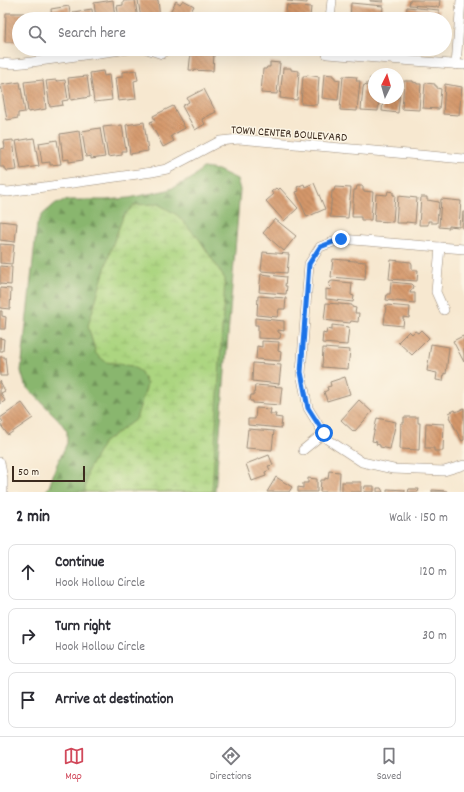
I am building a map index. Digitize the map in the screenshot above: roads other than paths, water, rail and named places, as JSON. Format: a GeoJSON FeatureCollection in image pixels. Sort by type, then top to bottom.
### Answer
{"type":"FeatureCollection","features":[{"type":"Feature","properties":{"kind":"street"},"geometry":{"type":"LineString","coordinates":[[331,12],[332,0]]}},
{"type":"Feature","properties":{"kind":"street"},"geometry":{"type":"LineString","coordinates":[[368,56],[460,65],[461,0]]}},
{"type":"Feature","properties":{"kind":"street"},"geometry":{"type":"LineString","coordinates":[[0,63],[24,63],[76,56]]}},
{"type":"Feature","properties":{"kind":"street","name":"TOWN CENTER BOULEVARD"},"geometry":{"type":"LineString","coordinates":[[0,191],[8,192],[167,169],[220,142],[230,140],[246,140],[464,159]]}},
{"type":"Feature","properties":{"kind":"street"},"geometry":{"type":"LineString","coordinates":[[464,249],[341,239],[320,247],[309,264],[301,372],[308,408],[327,439],[362,462],[393,469],[444,471],[464,465]]}},
{"type":"Feature","properties":{"kind":"street"},"geometry":{"type":"LineString","coordinates":[[440,247],[436,292],[444,310]]}},
{"type":"Feature","properties":{"kind":"street"},"geometry":{"type":"LineString","coordinates":[[303,450],[324,433]]}},
{"type":"Feature","properties":{"kind":"street"},"geometry":{"type":"LineString","coordinates":[[0,462],[3,480],[2,492]]}}]}
